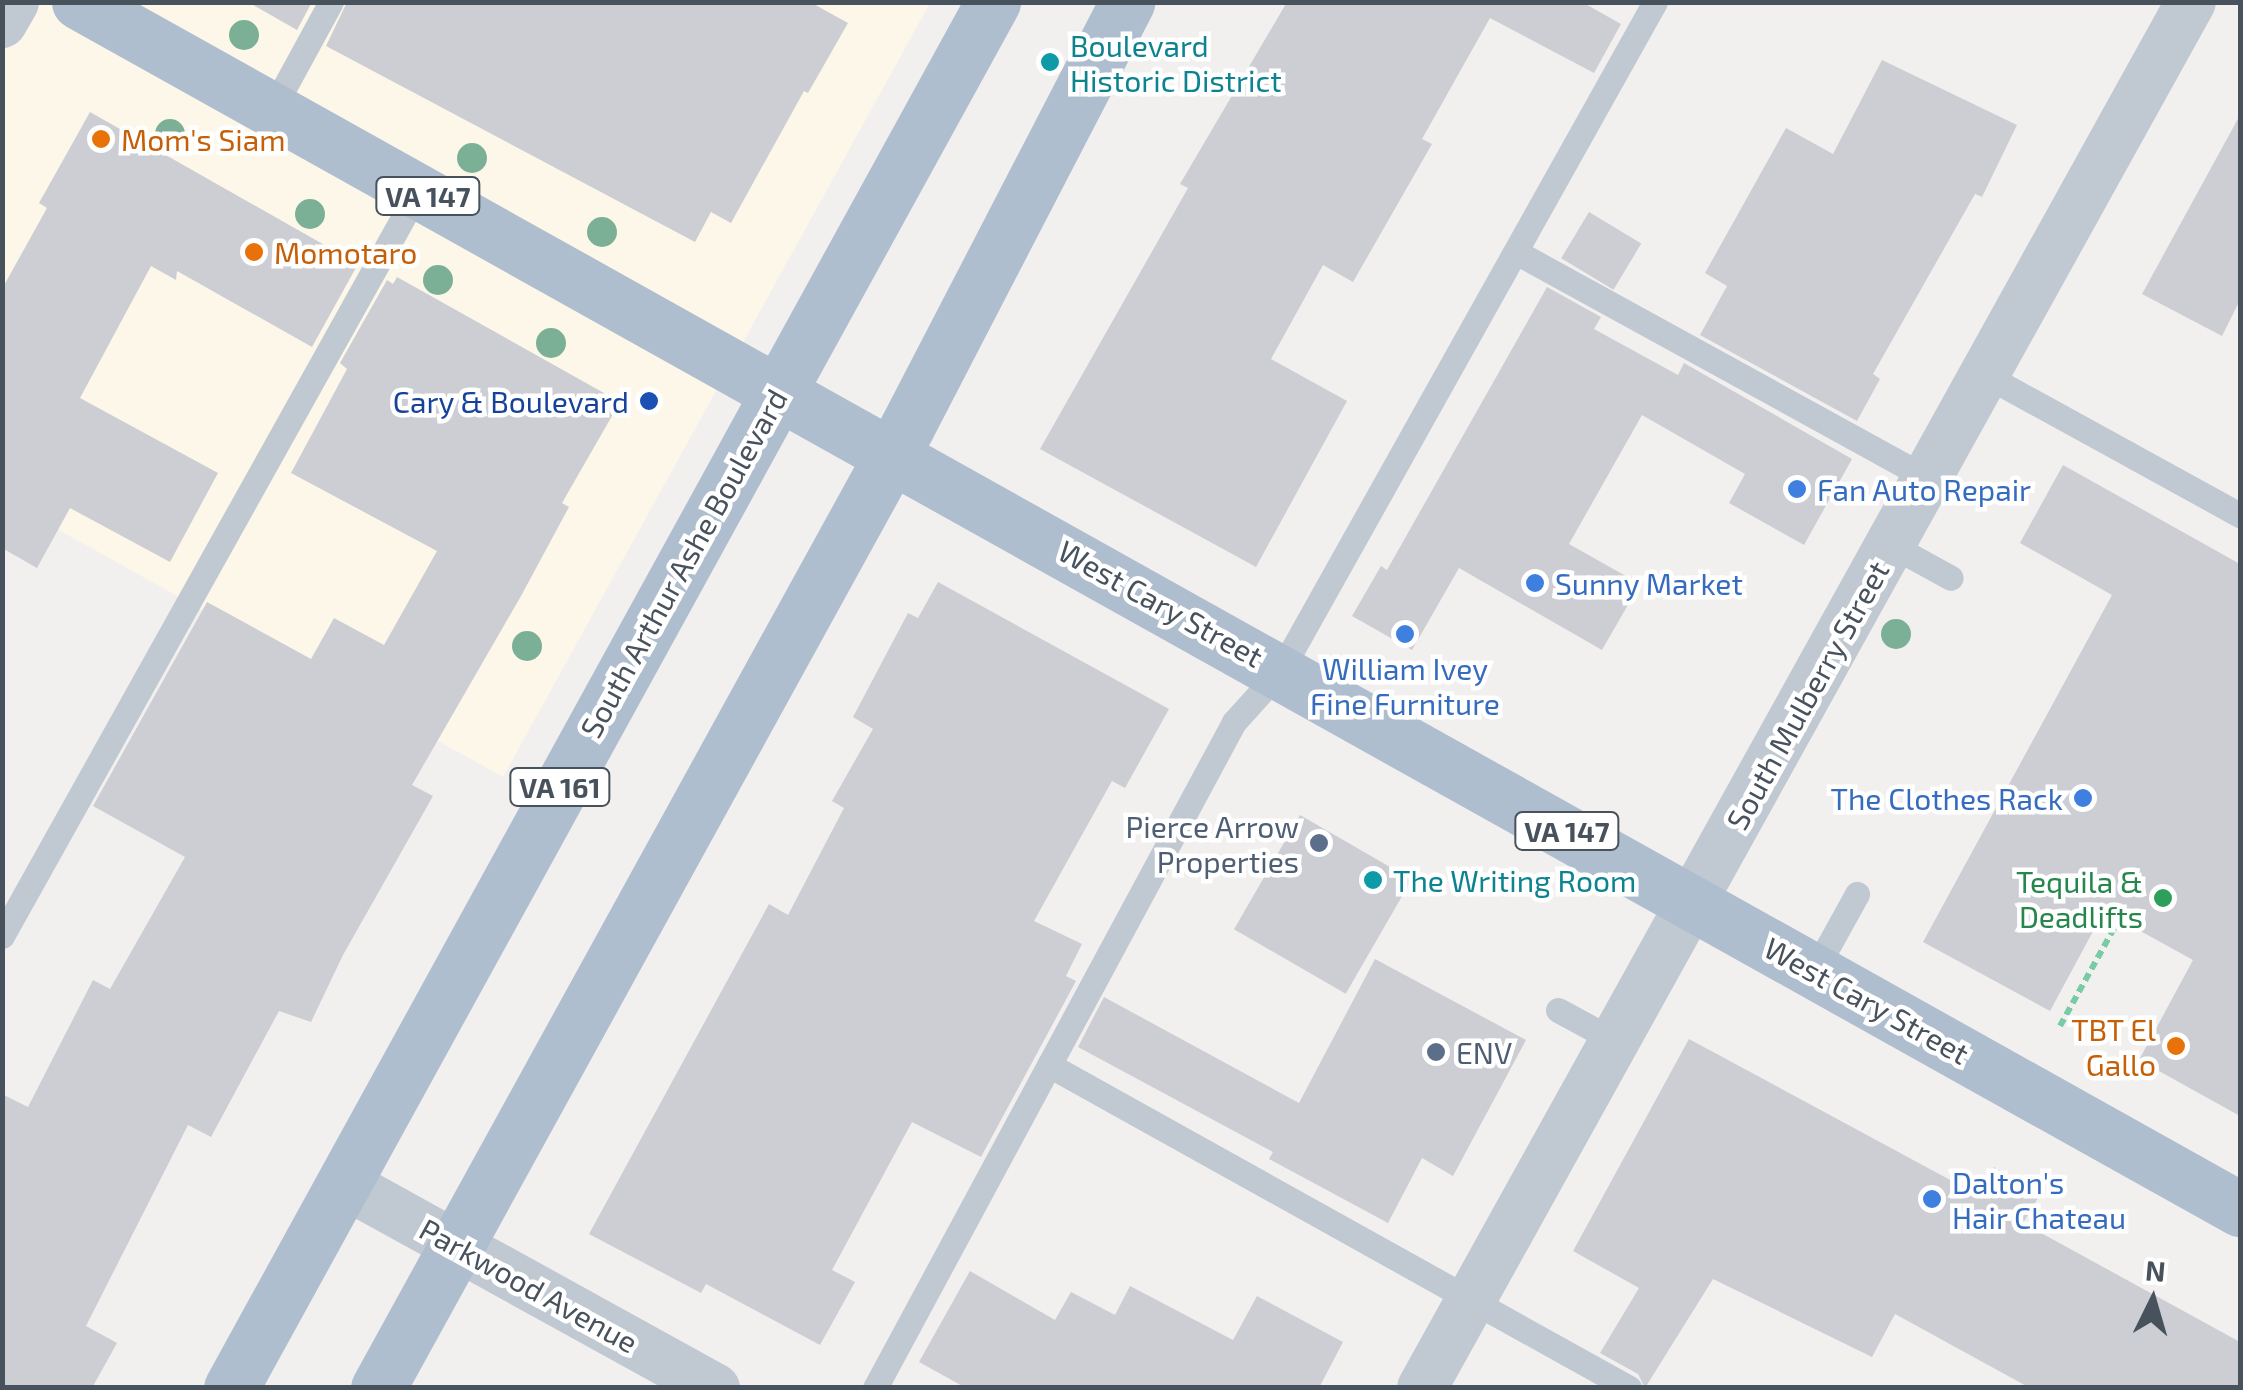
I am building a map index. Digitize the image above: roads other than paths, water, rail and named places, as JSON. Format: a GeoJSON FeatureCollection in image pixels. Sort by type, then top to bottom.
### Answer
{"type":"FeatureCollection","features":[{"type":"Feature","properties":{"kind":"main road","name":"West Cary Street"},"geometry":{"type":"LineString","coordinates":[[78,2],[1281,670],[2240,1209]]}},
{"type":"Feature","properties":{"kind":"main road","name":"South Arthur Ashe Boulevard"},"geometry":{"type":"LineString","coordinates":[[231,1388],[993,2]]}},
{"type":"Feature","properties":{"kind":"main road"},"geometry":{"type":"LineString","coordinates":[[378,1388],[892,454],[1127,2]]}},
{"type":"Feature","properties":{"kind":"street"},"geometry":{"type":"LineString","coordinates":[[2,22],[14,2]]}},
{"type":"Feature","properties":{"kind":"street","name":"South Mulberry Street"},"geometry":{"type":"LineString","coordinates":[[1422,1388],[2191,2]]}},
{"type":"Feature","properties":{"kind":"street","name":"Parkwood Avenue"},"geometry":{"type":"LineString","coordinates":[[343,1183],[715,1388]]}},
{"type":"Feature","properties":{"kind":"lane"},"geometry":{"type":"LineString","coordinates":[[272,110],[331,2]]}},
{"type":"Feature","properties":{"kind":"lane"},"geometry":{"type":"LineString","coordinates":[[875,1388],[1234,722],[1281,670],[1655,2]]}},
{"type":"Feature","properties":{"kind":"lane"},"geometry":{"type":"LineString","coordinates":[[2,936],[418,191]]}},
{"type":"Feature","properties":{"kind":"lane"},"geometry":{"type":"LineString","coordinates":[[1516,252],[1927,478]]}},
{"type":"Feature","properties":{"kind":"lane"},"geometry":{"type":"LineString","coordinates":[[1985,374],[2240,515]]}},
{"type":"Feature","properties":{"kind":"lane"},"geometry":{"type":"LineString","coordinates":[[1891,544],[1950,578]]}},
{"type":"Feature","properties":{"kind":"lane"},"geometry":{"type":"LineString","coordinates":[[1815,970],[1857,894]]}},
{"type":"Feature","properties":{"kind":"lane"},"geometry":{"type":"LineString","coordinates":[[1558,1010],[1615,1040]]}},
{"type":"Feature","properties":{"kind":"lane"},"geometry":{"type":"LineString","coordinates":[[1049,1064],[1628,1388]]}},
{"type":"Feature","properties":{"kind":"place","name":"Boulevard Historic District"},"geometry":{"type":"Point","coordinates":[1050,62]}},
{"type":"Feature","properties":{"kind":"place","name":"Mom's Siam"},"geometry":{"type":"Point","coordinates":[101,139]}},
{"type":"Feature","properties":{"kind":"place","name":"Momotaro"},"geometry":{"type":"Point","coordinates":[254,252]}},
{"type":"Feature","properties":{"kind":"place","name":"Cary & Boulevard"},"geometry":{"type":"Point","coordinates":[649,401]}},
{"type":"Feature","properties":{"kind":"place","name":"Fan Auto Repair"},"geometry":{"type":"Point","coordinates":[1797,489]}},
{"type":"Feature","properties":{"kind":"place","name":"Sunny Market"},"geometry":{"type":"Point","coordinates":[1535,583]}},
{"type":"Feature","properties":{"kind":"place","name":"William Ivey Fine Furniture"},"geometry":{"type":"Point","coordinates":[1405,634]}},
{"type":"Feature","properties":{"kind":"place","name":"The Clothes Rack"},"geometry":{"type":"Point","coordinates":[2083,798]}},
{"type":"Feature","properties":{"kind":"place","name":"Pierce Arrow Properties"},"geometry":{"type":"Point","coordinates":[1319,843]}},
{"type":"Feature","properties":{"kind":"place","name":"The Writing Room"},"geometry":{"type":"Point","coordinates":[1373,880]}},
{"type":"Feature","properties":{"kind":"place","name":"Tequila & Deadlifts"},"geometry":{"type":"Point","coordinates":[2163,898]}},
{"type":"Feature","properties":{"kind":"place","name":"TBT El Gallo"},"geometry":{"type":"Point","coordinates":[2176,1046]}},
{"type":"Feature","properties":{"kind":"place","name":"ENV"},"geometry":{"type":"Point","coordinates":[1436,1052]}},
{"type":"Feature","properties":{"kind":"place","name":"Dalton's Hair Chateau"},"geometry":{"type":"Point","coordinates":[1932,1199]}}]}
